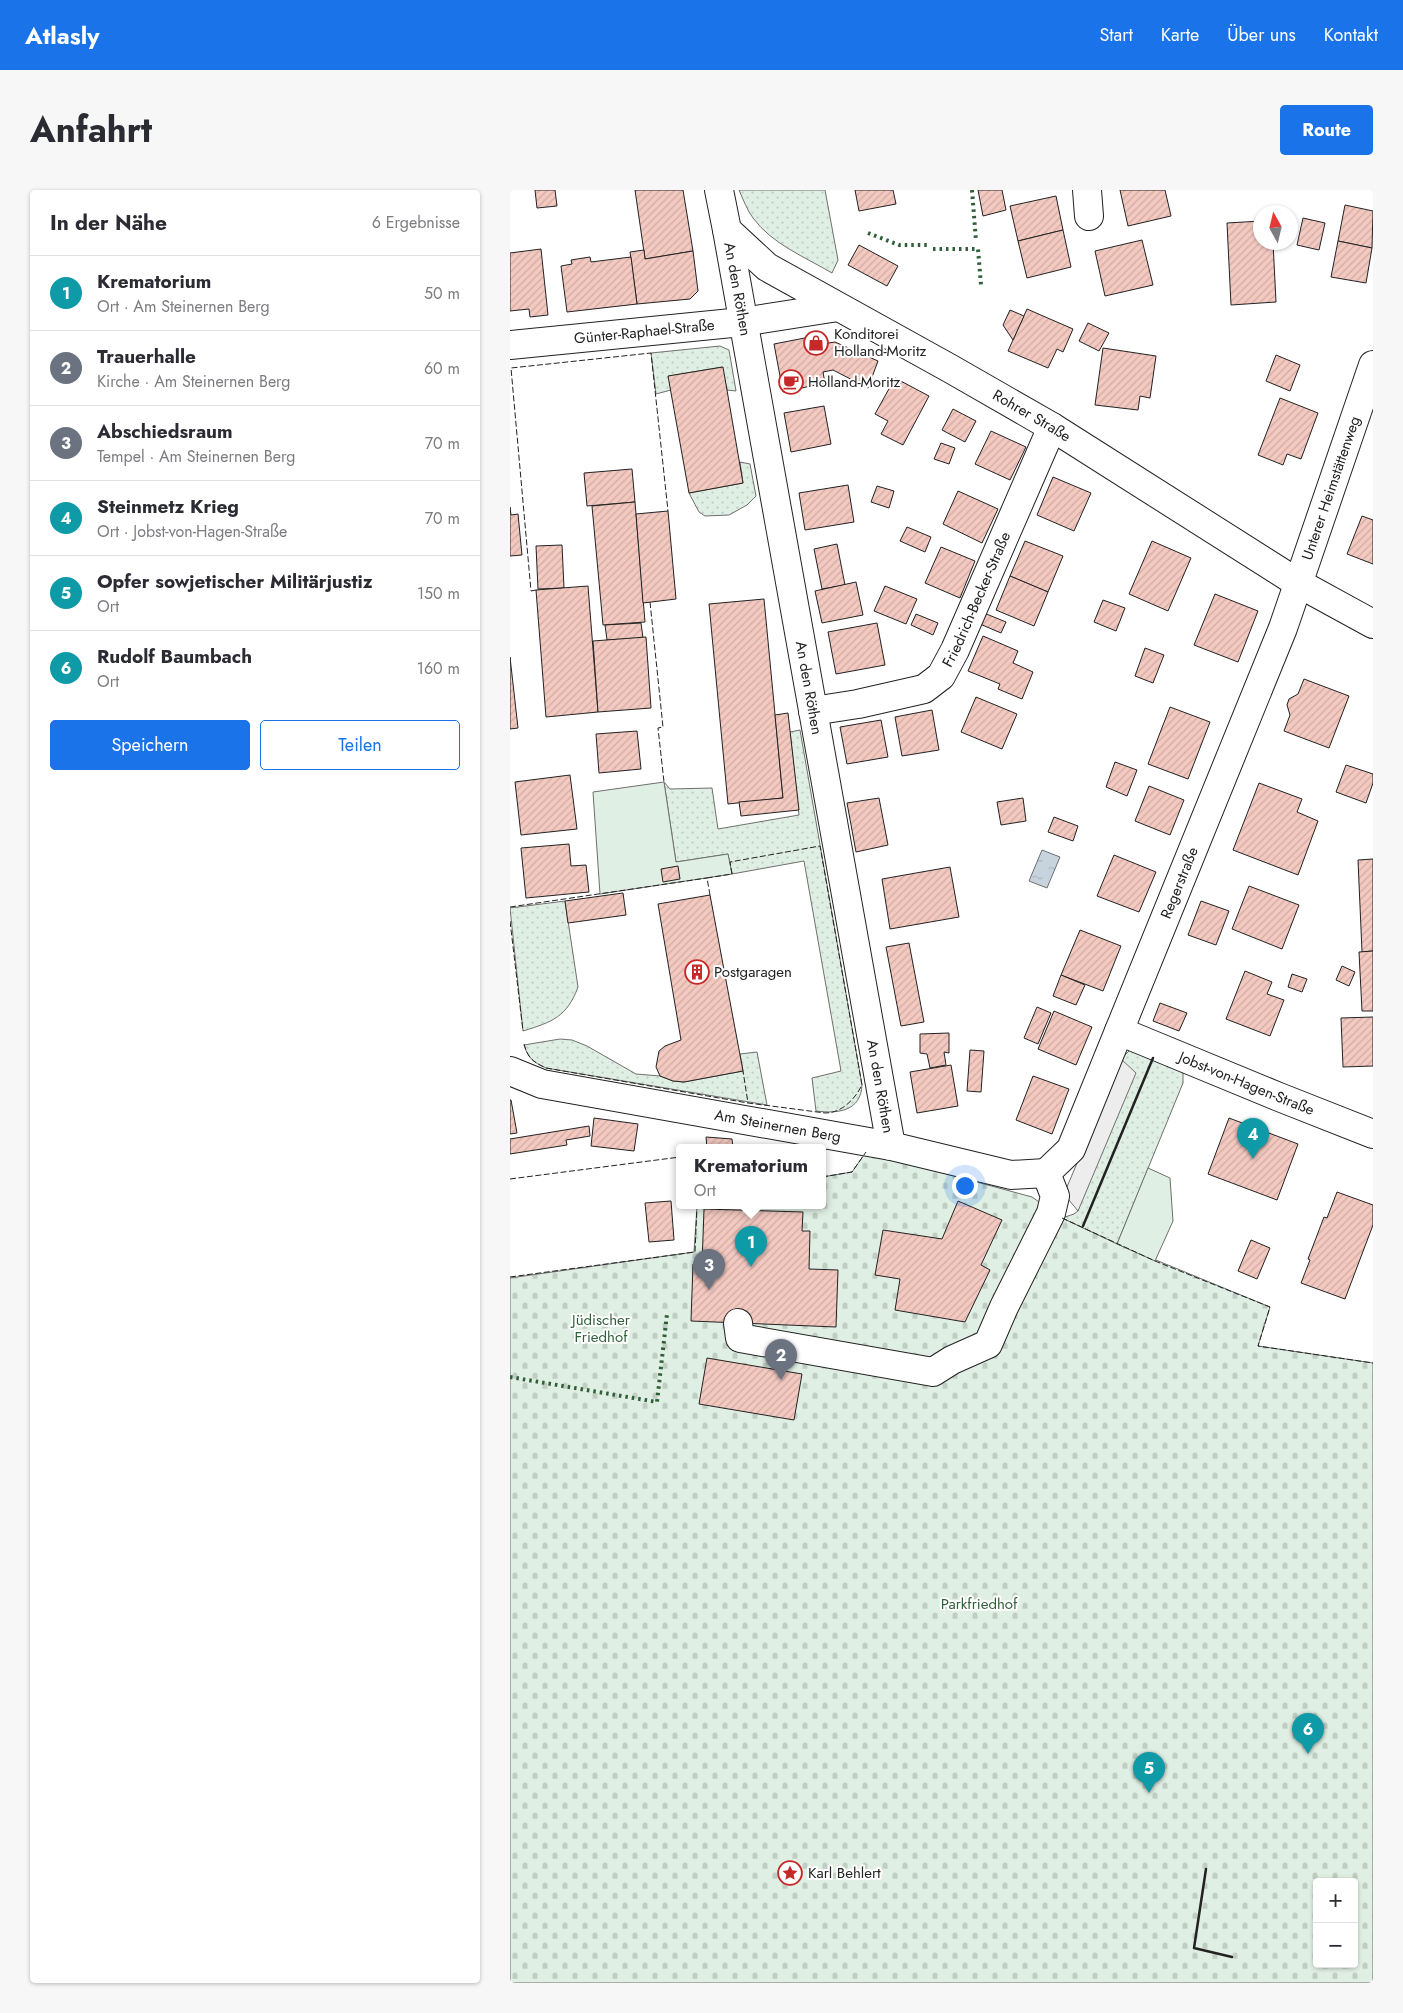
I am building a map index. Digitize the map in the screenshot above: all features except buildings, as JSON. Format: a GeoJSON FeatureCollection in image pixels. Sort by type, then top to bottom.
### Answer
{"type":"FeatureCollection","features":[{"type":"Feature","properties":{"kind":"street"},"geometry":{"type":"LineString","coordinates":[[719,190],[727,230]]}},
{"type":"Feature","properties":{"kind":"street","name":"Rohrer Straße"},"geometry":{"type":"LineString","coordinates":[[727,230],[767,267],[1052,427],[1298,583],[1373,624]]}},
{"type":"Feature","properties":{"kind":"street","name":"An den Röthen"},"geometry":{"type":"LineString","coordinates":[[727,230],[891,1146]]}},
{"type":"Feature","properties":{"kind":"street","name":"Günter-Raphael-Straße"},"geometry":{"type":"LineString","coordinates":[[510,345],[742,322],[838,307]]}},
{"type":"Feature","properties":{"kind":"street","name":"Unterer Heimstättenweg"},"geometry":{"type":"LineString","coordinates":[[1298,583],[1373,365]]}},
{"type":"Feature","properties":{"kind":"street","name":"Friedrich-Becker-Straße"},"geometry":{"type":"LineString","coordinates":[[813,711],[858,704],[924,689],[941,676],[955,650],[999,552],[1052,427]]}},
{"type":"Feature","properties":{"kind":"street","name":"Regerstraße"},"geometry":{"type":"LineString","coordinates":[[1046,1173],[1071,1149],[1283,628],[1298,583]]}},
{"type":"Feature","properties":{"kind":"street","name":"Jobst-von-Hagen-Straße"},"geometry":{"type":"LineString","coordinates":[[1119,1031],[1373,1134]]}},
{"type":"Feature","properties":{"kind":"street","name":"Am Steinernen Berg"},"geometry":{"type":"LineString","coordinates":[[510,1072],[542,1084],[891,1146],[1012,1175],[1046,1173]]}},
{"type":"Feature","properties":{"kind":"street"},"geometry":{"type":"LineString","coordinates":[[738,1323],[740,1338],[932,1372],[952,1360],[988,1344],[1004,1307],[1051,1213],[1054,1196],[1046,1173]]}},
{"type":"Feature","properties":{"kind":"green space"},"geometry":{"type":"Polygon","coordinates":[[[739,190],[825,190],[838,260],[832,273],[779,243],[761,227],[751,215],[739,190]]]}},
{"type":"Feature","properties":{"kind":"green space"},"geometry":{"type":"Polygon","coordinates":[[[720,346],[729,350],[736,391],[727,390],[722,367],[669,376],[671,390],[656,394],[651,353],[720,346]]]}},
{"type":"Feature","properties":{"kind":"green space"},"geometry":{"type":"Polygon","coordinates":[[[740,462],[750,464],[756,496],[747,505],[729,515],[705,516],[699,512],[689,493],[743,483],[740,462]]]}},
{"type":"Feature","properties":{"kind":"green space"},"geometry":{"type":"Polygon","coordinates":[[[800,730],[862,1085],[861,1094],[853,1105],[847,1109],[832,1112],[816,1111],[812,1078],[841,1071],[804,861],[732,874],[728,854],[676,862],[664,782],[670,789],[712,788],[718,829],[799,815],[790,732],[800,730]]]}},
{"type":"Feature","properties":{"kind":"green space"},"geometry":{"type":"Polygon","coordinates":[[[664,782],[676,862],[728,854],[732,874],[600,894],[593,792],[664,782]]]}},
{"type":"Feature","properties":{"kind":"green space"},"geometry":{"type":"Polygon","coordinates":[[[565,901],[578,987],[569,1005],[557,1017],[542,1025],[523,1031],[510,908],[565,901]]]}},
{"type":"Feature","properties":{"kind":"green space"},"geometry":{"type":"Polygon","coordinates":[[[560,1039],[572,1040],[587,1046],[636,1074],[660,1076],[673,1081],[684,1082],[743,1071],[740,1054],[757,1052],[767,1105],[546,1068],[532,1059],[524,1045],[560,1039]]]}},
{"type":"Feature","properties":{"kind":"green space"},"geometry":{"type":"Polygon","coordinates":[[[1131,1049],[1183,1072],[1183,1083],[1117,1244],[1062,1218],[1078,1211],[1121,1059],[1131,1049]]]}},
{"type":"Feature","properties":{"kind":"green space","name":"Parkfriedhof"},"geometry":{"type":"Polygon","coordinates":[[[866,1152],[1032,1197],[1062,1218],[1117,1244],[1270,1307],[1258,1346],[1373,1363],[1373,1983],[510,1983],[510,1278],[694,1252],[697,1209],[826,1209],[826,1176],[852,1172],[866,1152]]]}},
{"type":"Feature","properties":{"kind":"green space"},"geometry":{"type":"Polygon","coordinates":[[[1148,1168],[1170,1178],[1173,1221],[1155,1261],[1117,1244],[1148,1168]]]}},
{"type":"Feature","properties":{"kind":"shaded area"},"geometry":{"type":"Polygon","coordinates":[[[1121,1059],[1136,1073],[1078,1211],[1064,1194],[1121,1059]]]}},
{"type":"Feature","properties":{"kind":"water"},"geometry":{"type":"Polygon","coordinates":[[[1042,850],[1060,857],[1047,888],[1029,881],[1042,850]]]}},
{"type":"Feature","properties":{"kind":"hedge"},"geometry":{"type":"LineString","coordinates":[[972,190],[976,241]]}},
{"type":"Feature","properties":{"kind":"hedge"},"geometry":{"type":"LineString","coordinates":[[868,233],[899,245],[927,245]]}},
{"type":"Feature","properties":{"kind":"hedge"},"geometry":{"type":"LineString","coordinates":[[933,249],[978,249],[981,285]]}},
{"type":"Feature","properties":{"kind":"hedge"},"geometry":{"type":"LineString","coordinates":[[510,1377],[657,1402],[667,1314]]}},
{"type":"Feature","properties":{"kind":"fence"},"geometry":{"type":"LineString","coordinates":[[536,590],[531,591],[511,368],[651,353],[668,511]]}},
{"type":"Feature","properties":{"kind":"fence"},"geometry":{"type":"LineString","coordinates":[[650,602],[663,727],[658,728],[664,782]]}},
{"type":"Feature","properties":{"kind":"fence"},"geometry":{"type":"LineString","coordinates":[[710,895],[707,878],[732,874],[730,862],[820,846],[862,1085],[856,1095],[842,1108],[825,1113],[748,1103],[743,1071]]}},
{"type":"Feature","properties":{"kind":"fence"},"geometry":{"type":"LineString","coordinates":[[510,907],[707,878]]}},
{"type":"Feature","properties":{"kind":"fence"},"geometry":{"type":"LineString","coordinates":[[510,921],[523,1031]]}},
{"type":"Feature","properties":{"kind":"fence"},"geometry":{"type":"LineString","coordinates":[[524,1044],[527,1053],[532,1059],[546,1068],[748,1103]]}},
{"type":"Feature","properties":{"kind":"fence"},"geometry":{"type":"LineString","coordinates":[[826,1176],[852,1172],[866,1152]]}},
{"type":"Feature","properties":{"kind":"fence"},"geometry":{"type":"LineString","coordinates":[[510,1179],[676,1158]]}},
{"type":"Feature","properties":{"kind":"fence"},"geometry":{"type":"LineString","coordinates":[[510,1277],[695,1252],[697,1209]]}},
{"type":"Feature","properties":{"kind":"fence"},"geometry":{"type":"LineString","coordinates":[[1062,1218],[1155,1261],[1270,1307],[1258,1346],[1373,1363]]}},
{"type":"Feature","properties":{"kind":"wall"},"geometry":{"type":"LineString","coordinates":[[1083,1226],[1153,1058]]}},
{"type":"Feature","properties":{"kind":"wall"},"geometry":{"type":"LineString","coordinates":[[1206,1869],[1194,1948],[1232,1957]]}},
{"type":"Feature","properties":{"kind":"place","name":"Konditorei Holland-Moritz"},"geometry":{"type":"Point","coordinates":[816,343]}},
{"type":"Feature","properties":{"kind":"place","name":"Holland-Moritz"},"geometry":{"type":"Point","coordinates":[791,382]}},
{"type":"Feature","properties":{"kind":"place","name":"Postgaragen"},"geometry":{"type":"Point","coordinates":[697,972]}},
{"type":"Feature","properties":{"kind":"place","name":"Steinmetz Krieg"},"geometry":{"type":"Point","coordinates":[1253,1159]}},
{"type":"Feature","properties":{"kind":"place","name":"Krematorium"},"geometry":{"type":"Point","coordinates":[751,1267]}},
{"type":"Feature","properties":{"kind":"place","name":"Abschiedsraum"},"geometry":{"type":"Point","coordinates":[709,1290]}},
{"type":"Feature","properties":{"kind":"place","name":"Trauerhalle"},"geometry":{"type":"Point","coordinates":[781,1380]}},
{"type":"Feature","properties":{"kind":"place","name":"Rudolf Baumbach"},"geometry":{"type":"Point","coordinates":[1308,1754]}},
{"type":"Feature","properties":{"kind":"place","name":"Opfer sowjetischer Militärjustiz"},"geometry":{"type":"Point","coordinates":[1149,1793]}},
{"type":"Feature","properties":{"kind":"place","name":"Karl Behlert"},"geometry":{"type":"Point","coordinates":[790,1873]}},
{"type":"Feature","properties":{"kind":"park label","name":"Jüdischer Friedhof"},"geometry":{"type":"Point","coordinates":[601,1328]}}]}
